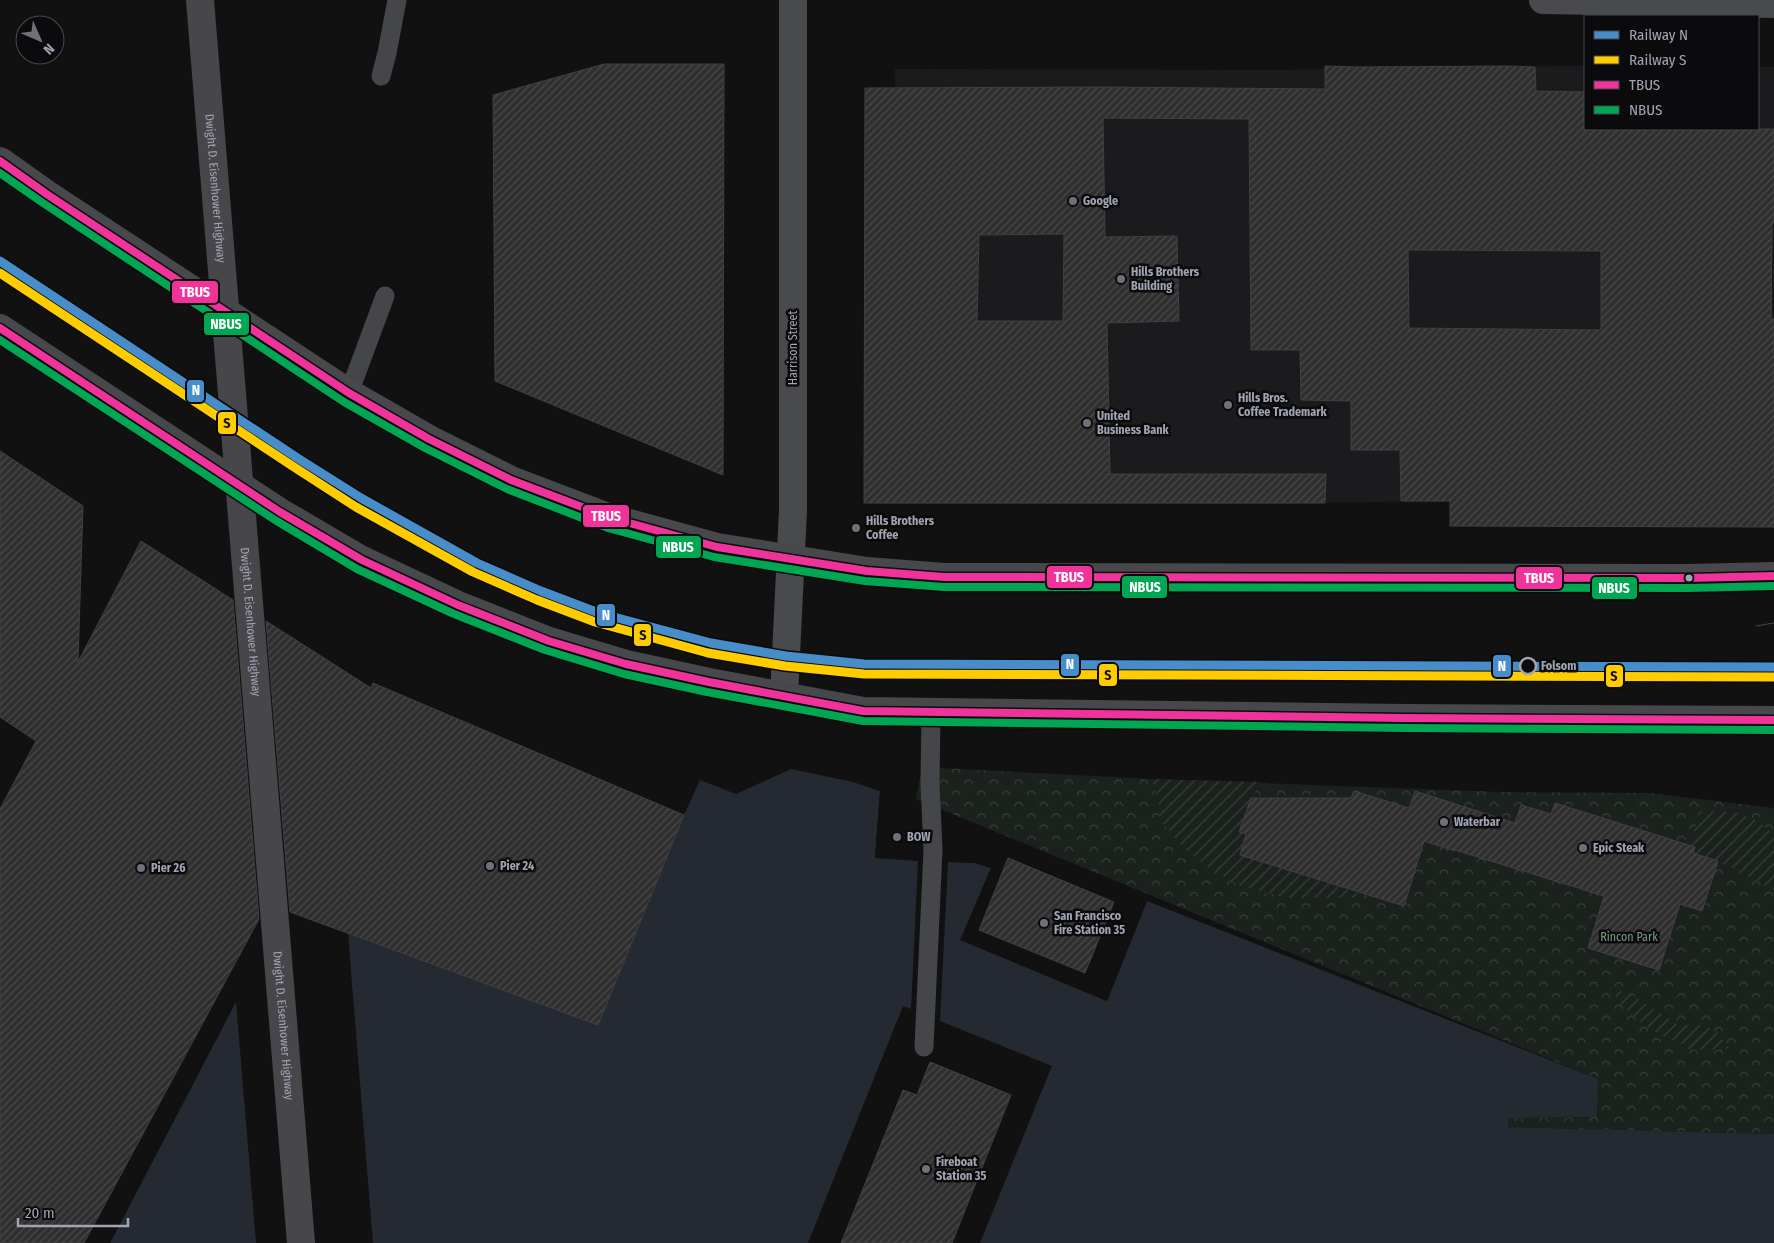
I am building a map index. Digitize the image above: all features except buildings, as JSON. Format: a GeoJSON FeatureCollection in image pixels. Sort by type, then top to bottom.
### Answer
{"type":"FeatureCollection","features":[{"type":"Feature","properties":{"kind":"highway","name":"Dwight D. Eisenhower Highway"},"geometry":{"type":"LineString","coordinates":[[200,0],[301,1243]]}},
{"type":"Feature","properties":{"kind":"highway","name":"Dwight D. Eisenhower Highway"},"geometry":{"type":"LineString","coordinates":[[219,0],[320,1243]]}},
{"type":"Feature","properties":{"kind":"main road","name":"Harrison Street"},"geometry":{"type":"LineString","coordinates":[[784,696],[792,559],[793,0]]}},
{"type":"Feature","properties":{"kind":"main road"},"geometry":{"type":"LineString","coordinates":[[1543,0],[1774,4]]}},
{"type":"Feature","properties":{"kind":"main road"},"geometry":{"type":"LineString","coordinates":[[0,161],[48,195],[349,393],[429,440],[511,480],[611,518],[717,546],[866,571],[944,577],[1658,578],[1774,576]]}},
{"type":"Feature","properties":{"kind":"main road"},"geometry":{"type":"LineString","coordinates":[[0,328],[280,512],[362,560],[458,606],[549,641],[626,664],[863,711],[1405,718],[1774,720]]}},
{"type":"Feature","properties":{"kind":"lane"},"geometry":{"type":"LineString","coordinates":[[381,76],[397,0]]}},
{"type":"Feature","properties":{"kind":"lane"},"geometry":{"type":"LineString","coordinates":[[349,393],[385,296]]}},
{"type":"Feature","properties":{"kind":"lane"},"geometry":{"type":"LineString","coordinates":[[924,1047],[933,861],[930,782],[931,711]]}},
{"type":"Feature","properties":{"kind":"shaded area"},"geometry":{"type":"Polygon","coordinates":[[[1325,66],[1584,66],[1584,130],[1759,130],[1759,67],[1774,67],[1774,527],[1450,526],[1450,501],[1224,504],[864,503],[865,88],[895,87],[895,69],[1324,69],[1325,66]]]}},
{"type":"Feature","properties":{"kind":"shaded area"},"geometry":{"type":"Polygon","coordinates":[[[791,769],[853,782],[880,791],[875,858],[975,863],[991,868],[961,940],[1107,1001],[1147,901],[1598,1079],[1597,1117],[1509,1118],[1508,1127],[1774,1134],[1774,1243],[110,1243],[284,909],[303,917],[684,815],[700,780],[736,794],[791,769]]]}},
{"type":"Feature","properties":{"kind":"green space","name":"Rincon Park"},"geometry":{"type":"Polygon","coordinates":[[[922,767],[1152,779],[1501,792],[1650,793],[1774,808],[1774,1134],[1508,1127],[1508,1118],[1597,1117],[1598,1079],[916,799],[922,767]]]}},
{"type":"Feature","properties":{"kind":"green space"},"geometry":{"type":"Polygon","coordinates":[[[1152,779],[1261,782],[1251,798],[1239,831],[1246,834],[1240,855],[1373,898],[1287,898],[1240,886],[1205,866],[1181,845],[1159,819],[1159,804],[1152,779]]]}},
{"type":"Feature","properties":{"kind":"green space"},"geometry":{"type":"Polygon","coordinates":[[[1699,811],[1736,812],[1759,822],[1774,834],[1774,890],[1718,861],[1693,853],[1691,846],[1699,811]]]}},
{"type":"Feature","properties":{"kind":"green space"},"geometry":{"type":"Polygon","coordinates":[[[1610,989],[1626,992],[1678,1025],[1699,1025],[1709,1028],[1717,1032],[1729,1048],[1716,1050],[1685,1049],[1686,1045],[1653,1031],[1634,1017],[1610,989]]]}},
{"type":"Feature","properties":{"kind":"pier"},"geometry":{"type":"Polygon","coordinates":[[[880,791],[882,792],[877,856],[975,861],[994,867],[964,939],[1106,998],[1145,900],[1147,901],[1107,1001],[960,940],[991,868],[975,863],[948,862],[940,1021],[1052,1066],[980,1243],[808,1243],[903,1006],[911,1009],[918,861],[875,858],[880,791]]]}},
{"type":"Feature","properties":{"kind":"pier"},"geometry":{"type":"Polygon","coordinates":[[[684,815],[598,1025],[348,934],[373,1243],[256,1243],[236,1002],[110,1243],[107,1243],[282,908],[285,907],[303,915],[684,815]]]}},
{"type":"Feature","properties":{"kind":"tram line"},"geometry":{"type":"LineString","coordinates":[[1756,626],[1774,623]]}},
{"type":"Feature","properties":{"kind":"tram line"},"geometry":{"type":"LineString","coordinates":[[1758,668],[1774,671]]}},
{"type":"Feature","properties":{"kind":"rail line","name":"N"},"geometry":{"type":"LineString","coordinates":[[0,261],[299,459],[361,498],[477,563],[541,591],[599,613],[711,643],[786,656],[864,664],[1774,667]]}},
{"type":"Feature","properties":{"kind":"rail line","name":"S"},"geometry":{"type":"LineString","coordinates":[[0,273],[356,507],[473,572],[537,600],[595,622],[708,653],[785,666],[864,674],[1774,677]]}},
{"type":"Feature","properties":{"kind":"transit line","name":"TBUS"},"geometry":{"type":"LineString","coordinates":[[0,161],[48,195],[349,393],[429,439],[511,480],[611,518],[717,547],[867,571],[944,577],[1688,578],[1774,576]]}},
{"type":"Feature","properties":{"kind":"transit line","name":"NBUS"},"geometry":{"type":"LineString","coordinates":[[0,173],[344,402],[425,448],[507,489],[608,528],[714,557],[865,581],[944,587],[1688,588],[1774,586]]}},
{"type":"Feature","properties":{"kind":"transit line","name":"TBUS"},"geometry":{"type":"LineString","coordinates":[[0,328],[280,512],[362,560],[458,605],[549,641],[626,664],[709,682],[863,711],[1405,718],[1774,720]]}},
{"type":"Feature","properties":{"kind":"transit line","name":"NBUS"},"geometry":{"type":"LineString","coordinates":[[0,340],[275,520],[357,569],[454,614],[545,650],[624,674],[707,692],[863,721],[1405,728],[1774,730]]}},
{"type":"Feature","properties":{"kind":"place","name":"Google"},"geometry":{"type":"Point","coordinates":[1073,201]}},
{"type":"Feature","properties":{"kind":"place","name":"Hills Brothers Building"},"geometry":{"type":"Point","coordinates":[1121,279]}},
{"type":"Feature","properties":{"kind":"place","name":"Hills Bros. Coffee Trademark"},"geometry":{"type":"Point","coordinates":[1228,405]}},
{"type":"Feature","properties":{"kind":"place","name":"United Business Bank"},"geometry":{"type":"Point","coordinates":[1087,423]}},
{"type":"Feature","properties":{"kind":"place","name":"Hills Brothers Coffee"},"geometry":{"type":"Point","coordinates":[856,528]}},
{"type":"Feature","properties":{"kind":"place","name":"Folsom"},"geometry":{"type":"Point","coordinates":[1528,666]}},
{"type":"Feature","properties":{"kind":"place","name":"Waterbar"},"geometry":{"type":"Point","coordinates":[1444,822]}},
{"type":"Feature","properties":{"kind":"place","name":"BOW"},"geometry":{"type":"Point","coordinates":[897,837]}},
{"type":"Feature","properties":{"kind":"place","name":"Epic Steak"},"geometry":{"type":"Point","coordinates":[1583,848]}},
{"type":"Feature","properties":{"kind":"place","name":"Pier 24"},"geometry":{"type":"Point","coordinates":[490,866]}},
{"type":"Feature","properties":{"kind":"place","name":"Pier 26"},"geometry":{"type":"Point","coordinates":[141,868]}},
{"type":"Feature","properties":{"kind":"place","name":"San Francisco Fire Station 35"},"geometry":{"type":"Point","coordinates":[1044,923]}},
{"type":"Feature","properties":{"kind":"place","name":"Fireboat Station 35"},"geometry":{"type":"Point","coordinates":[926,1169]}}]}
